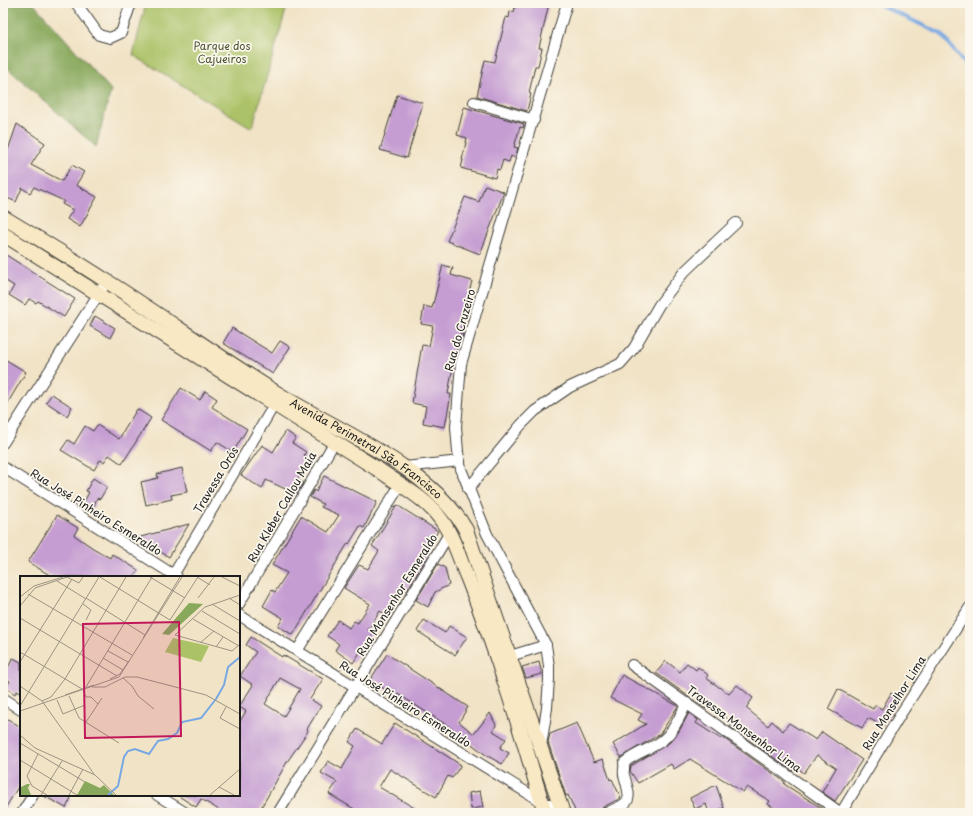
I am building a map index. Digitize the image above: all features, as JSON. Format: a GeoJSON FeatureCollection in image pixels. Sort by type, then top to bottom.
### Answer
{"type":"FeatureCollection","features":[{"type":"Feature","properties":{"kind":"main road","name":"Avenida Perimetral São Francisco"},"geometry":{"type":"LineString","coordinates":[[3,216],[108,281],[277,400],[334,443],[400,485],[435,512],[443,522],[449,534],[481,616],[543,807]]}},
{"type":"Feature","properties":{"kind":"main road","name":"Avenida Perimetral São Francisco"},"geometry":{"type":"LineString","coordinates":[[3,234],[99,294],[277,400],[405,467],[445,500],[463,524],[510,656],[540,750],[562,810]]}},
{"type":"Feature","properties":{"kind":"street"},"geometry":{"type":"LineString","coordinates":[[76,3],[103,37],[114,38],[120,33],[131,3]]}},
{"type":"Feature","properties":{"kind":"street","name":"Rua do Cruzeiro"},"geometry":{"type":"LineString","coordinates":[[540,750],[547,708],[549,679],[546,645],[487,534],[468,489],[460,461],[456,427],[461,364],[534,120],[567,3]]}},
{"type":"Feature","properties":{"kind":"street"},"geometry":{"type":"LineString","coordinates":[[474,102],[534,120]]}},
{"type":"Feature","properties":{"kind":"street"},"geometry":{"type":"LineString","coordinates":[[468,489],[521,425],[535,411],[570,387],[620,364],[634,348],[659,305],[684,272],[736,223]]}},
{"type":"Feature","properties":{"kind":"street"},"geometry":{"type":"LineString","coordinates":[[3,442],[108,281]]}},
{"type":"Feature","properties":{"kind":"street","name":"Travessa Orós"},"geometry":{"type":"LineString","coordinates":[[174,576],[277,400]]}},
{"type":"Feature","properties":{"kind":"street","name":"Rua Kleber Callou Maia"},"geometry":{"type":"LineString","coordinates":[[240,602],[334,443]]}},
{"type":"Feature","properties":{"kind":"street"},"geometry":{"type":"LineString","coordinates":[[405,467],[460,461]]}},
{"type":"Feature","properties":{"kind":"street","name":"Rua José Pinheiro Esmeraldo"},"geometry":{"type":"LineString","coordinates":[[3,467],[174,576]]}},
{"type":"Feature","properties":{"kind":"street"},"geometry":{"type":"LineString","coordinates":[[296,651],[400,485]]}},
{"type":"Feature","properties":{"kind":"street","name":"Rua Monsenhor Esmeraldo"},"geometry":{"type":"LineString","coordinates":[[278,813],[449,534]]}},
{"type":"Feature","properties":{"kind":"street","name":"Rua Monselhor Lima"},"geometry":{"type":"LineString","coordinates":[[841,813],[902,712],[970,608]]}},
{"type":"Feature","properties":{"kind":"street","name":"Rua José Pinheiro Esmeraldo"},"geometry":{"type":"LineString","coordinates":[[240,617],[355,687],[543,807],[562,810]]}},
{"type":"Feature","properties":{"kind":"street"},"geometry":{"type":"LineString","coordinates":[[510,656],[546,645]]}},
{"type":"Feature","properties":{"kind":"street","name":"Travessa Monsenhor Lima"},"geometry":{"type":"LineString","coordinates":[[632,665],[841,813]]}},
{"type":"Feature","properties":{"kind":"street"},"geometry":{"type":"LineString","coordinates":[[3,698],[20,709]]}},
{"type":"Feature","properties":{"kind":"street"},"geometry":{"type":"LineString","coordinates":[[606,813],[621,807],[628,798],[629,790],[624,774],[624,763],[632,756],[661,742],[670,732],[687,703]]}},
{"type":"Feature","properties":{"kind":"street"},"geometry":{"type":"LineString","coordinates":[[22,813],[32,796]]}},
{"type":"Feature","properties":{"kind":"street"},"geometry":{"type":"LineString","coordinates":[[159,796],[186,813]]}},
{"type":"Feature","properties":{"kind":"green space"},"geometry":{"type":"Polygon","coordinates":[[[3,3],[33,3],[111,90],[96,147],[3,64],[3,3]]]}},
{"type":"Feature","properties":{"kind":"green space","name":"Parque dos Cajueiros"},"geometry":{"type":"Polygon","coordinates":[[[146,3],[288,3],[252,128],[133,55],[146,3]]]}},
{"type":"Feature","properties":{"kind":"building"},"geometry":{"type":"Polygon","coordinates":[[[516,3],[549,3],[539,48],[542,48],[538,66],[535,66],[527,111],[477,96],[485,60],[495,62],[506,17],[509,18],[510,11],[514,12],[516,3]]]}},
{"type":"Feature","properties":{"kind":"building"},"geometry":{"type":"Polygon","coordinates":[[[397,95],[423,103],[407,158],[380,150],[397,95]]]}},
{"type":"Feature","properties":{"kind":"building"},"geometry":{"type":"Polygon","coordinates":[[[464,107],[524,124],[523,128],[520,127],[514,147],[518,148],[515,158],[511,156],[509,162],[503,160],[500,170],[497,169],[495,178],[461,168],[467,138],[457,135],[464,107]]]}},
{"type":"Feature","properties":{"kind":"building"},"geometry":{"type":"Polygon","coordinates":[[[17,124],[45,143],[31,165],[62,181],[72,165],[84,172],[76,185],[97,197],[80,227],[67,219],[73,210],[62,204],[64,201],[34,187],[30,193],[22,188],[16,202],[3,196],[3,147],[8,150],[17,124]]]}},
{"type":"Feature","properties":{"kind":"building"},"geometry":{"type":"Polygon","coordinates":[[[485,185],[504,192],[480,254],[447,241],[465,197],[479,202],[485,185]]]}},
{"type":"Feature","properties":{"kind":"building"},"geometry":{"type":"Polygon","coordinates":[[[3,253],[75,299],[64,317],[38,301],[36,303],[29,299],[25,305],[9,295],[14,286],[3,279],[3,253]]]}},
{"type":"Feature","properties":{"kind":"building"},"geometry":{"type":"Polygon","coordinates":[[[443,265],[453,268],[451,275],[472,281],[467,300],[466,299],[460,334],[463,334],[460,346],[457,345],[453,366],[448,394],[451,394],[445,427],[423,423],[426,406],[412,403],[422,345],[429,346],[433,326],[421,324],[424,306],[432,308],[443,265]]]}},
{"type":"Feature","properties":{"kind":"building"},"geometry":{"type":"Polygon","coordinates":[[[95,316],[115,328],[110,338],[90,326],[95,316]]]}},
{"type":"Feature","properties":{"kind":"building"},"geometry":{"type":"Polygon","coordinates":[[[232,328],[272,353],[280,341],[290,347],[273,374],[223,343],[232,328]]]}},
{"type":"Feature","properties":{"kind":"building"},"geometry":{"type":"Polygon","coordinates":[[[3,358],[26,372],[3,411],[3,358]]]}},
{"type":"Feature","properties":{"kind":"building"},"geometry":{"type":"Polygon","coordinates":[[[181,388],[200,400],[205,391],[217,399],[212,407],[247,429],[233,452],[217,442],[211,451],[161,420],[181,388]]]}},
{"type":"Feature","properties":{"kind":"building"},"geometry":{"type":"Polygon","coordinates":[[[52,394],[72,407],[67,416],[46,402],[52,394]]]}},
{"type":"Feature","properties":{"kind":"building"},"geometry":{"type":"Polygon","coordinates":[[[137,409],[151,418],[122,464],[109,455],[104,462],[100,460],[94,470],[61,450],[68,440],[74,444],[85,426],[93,431],[97,425],[119,439],[137,409]]]}},
{"type":"Feature","properties":{"kind":"building"},"geometry":{"type":"Polygon","coordinates":[[[286,431],[296,438],[292,443],[306,452],[304,455],[311,460],[297,480],[303,483],[296,494],[266,480],[262,489],[241,475],[262,445],[273,452],[286,431]]]}},
{"type":"Feature","properties":{"kind":"building"},"geometry":{"type":"Polygon","coordinates":[[[182,468],[187,492],[171,495],[172,499],[146,505],[141,482],[158,478],[157,474],[182,468]]]}},
{"type":"Feature","properties":{"kind":"building"},"geometry":{"type":"Polygon","coordinates":[[[324,476],[377,502],[364,528],[360,526],[349,544],[348,543],[293,635],[278,626],[283,618],[263,606],[272,590],[275,592],[287,573],[272,565],[301,516],[328,532],[339,515],[321,507],[323,504],[310,497],[314,490],[316,492],[324,476]]]}},
{"type":"Feature","properties":{"kind":"building"},"geometry":{"type":"Polygon","coordinates":[[[93,478],[107,487],[100,499],[97,498],[93,508],[83,504],[89,492],[86,491],[93,478]]]}},
{"type":"Feature","properties":{"kind":"building"},"geometry":{"type":"Polygon","coordinates":[[[397,505],[438,531],[424,555],[427,557],[405,594],[399,591],[385,614],[380,611],[368,630],[373,633],[353,663],[335,650],[339,644],[327,636],[338,620],[349,628],[354,621],[358,623],[370,604],[344,588],[359,565],[368,569],[379,551],[372,546],[397,505]]]}},
{"type":"Feature","properties":{"kind":"building"},"geometry":{"type":"Polygon","coordinates":[[[57,515],[78,528],[74,535],[93,548],[110,558],[112,554],[138,570],[135,576],[51,576],[28,562],[57,515]]]}},
{"type":"Feature","properties":{"kind":"building"},"geometry":{"type":"Polygon","coordinates":[[[189,524],[169,557],[137,538],[189,524]]]}},
{"type":"Feature","properties":{"kind":"building"},"geometry":{"type":"Polygon","coordinates":[[[438,564],[445,568],[449,585],[435,592],[428,607],[416,600],[438,564]]]}},
{"type":"Feature","properties":{"kind":"building"},"geometry":{"type":"Polygon","coordinates":[[[424,620],[445,633],[449,626],[467,637],[455,655],[417,631],[424,620]]]}},
{"type":"Feature","properties":{"kind":"building"},"geometry":{"type":"Polygon","coordinates":[[[251,637],[282,657],[283,655],[323,679],[310,699],[321,706],[307,729],[308,731],[287,762],[258,813],[224,813],[201,799],[196,807],[179,796],[240,796],[240,721],[246,711],[240,708],[240,705],[253,685],[240,676],[256,652],[246,645],[251,637]],[[280,678],[265,704],[284,716],[300,689],[280,678]]]}},
{"type":"Feature","properties":{"kind":"building"},"geometry":{"type":"Polygon","coordinates":[[[387,654],[468,707],[459,722],[474,734],[490,713],[496,725],[493,731],[506,739],[500,748],[509,753],[502,764],[486,755],[448,726],[398,694],[396,696],[370,680],[387,654]]]}},
{"type":"Feature","properties":{"kind":"building"},"geometry":{"type":"Polygon","coordinates":[[[13,658],[20,662],[20,692],[17,691],[15,694],[6,688],[10,681],[3,677],[13,658]]]}},
{"type":"Feature","properties":{"kind":"building"},"geometry":{"type":"Polygon","coordinates":[[[666,661],[680,672],[687,663],[696,670],[698,667],[708,675],[706,678],[729,694],[737,685],[753,698],[746,708],[768,726],[772,721],[783,731],[789,723],[816,740],[822,732],[862,760],[835,801],[822,792],[836,768],[817,755],[804,773],[796,767],[793,771],[730,727],[733,723],[709,704],[706,709],[656,673],[666,661]]]}},
{"type":"Feature","properties":{"kind":"building"},"geometry":{"type":"Polygon","coordinates":[[[539,662],[542,674],[526,678],[522,667],[539,662]]]}},
{"type":"Feature","properties":{"kind":"building"},"geometry":{"type":"Polygon","coordinates":[[[622,675],[678,706],[660,734],[621,757],[613,744],[646,724],[638,720],[642,714],[610,698],[622,675]]]}},
{"type":"Feature","properties":{"kind":"building"},"geometry":{"type":"Polygon","coordinates":[[[838,689],[873,709],[875,705],[882,709],[891,693],[899,698],[883,726],[868,718],[862,728],[828,709],[838,689]]]}},
{"type":"Feature","properties":{"kind":"building"},"geometry":{"type":"Polygon","coordinates":[[[689,713],[698,720],[696,723],[721,739],[722,737],[785,782],[784,784],[829,813],[782,813],[768,804],[770,801],[747,787],[743,792],[690,759],[674,769],[671,764],[638,783],[630,771],[631,766],[669,743],[678,733],[689,713]]]}},
{"type":"Feature","properties":{"kind":"building"},"geometry":{"type":"Polygon","coordinates":[[[3,716],[20,726],[20,784],[3,812],[3,716]]]}},
{"type":"Feature","properties":{"kind":"building"},"geometry":{"type":"Polygon","coordinates":[[[395,723],[461,765],[452,778],[448,776],[436,797],[390,769],[379,787],[423,813],[361,813],[329,794],[337,782],[321,773],[328,761],[342,769],[355,746],[349,742],[357,729],[382,744],[395,723]]]}},
{"type":"Feature","properties":{"kind":"building"},"geometry":{"type":"Polygon","coordinates":[[[577,723],[594,762],[603,759],[610,780],[612,779],[621,798],[603,807],[600,813],[576,813],[568,795],[566,796],[548,742],[550,734],[577,723]]]}},
{"type":"Feature","properties":{"kind":"building"},"geometry":{"type":"Polygon","coordinates":[[[716,785],[724,808],[709,813],[706,804],[695,809],[690,798],[716,785]]]}},
{"type":"Feature","properties":{"kind":"building"},"geometry":{"type":"Polygon","coordinates":[[[480,791],[483,807],[471,809],[469,793],[480,791]]]}},
{"type":"Feature","properties":{"kind":"building"},"geometry":{"type":"Polygon","coordinates":[[[44,796],[67,796],[71,798],[66,808],[44,796]]]}},
{"type":"Feature","properties":{"kind":"waterway"},"geometry":{"type":"LineString","coordinates":[[876,3],[941,34],[970,71]]}}]}
